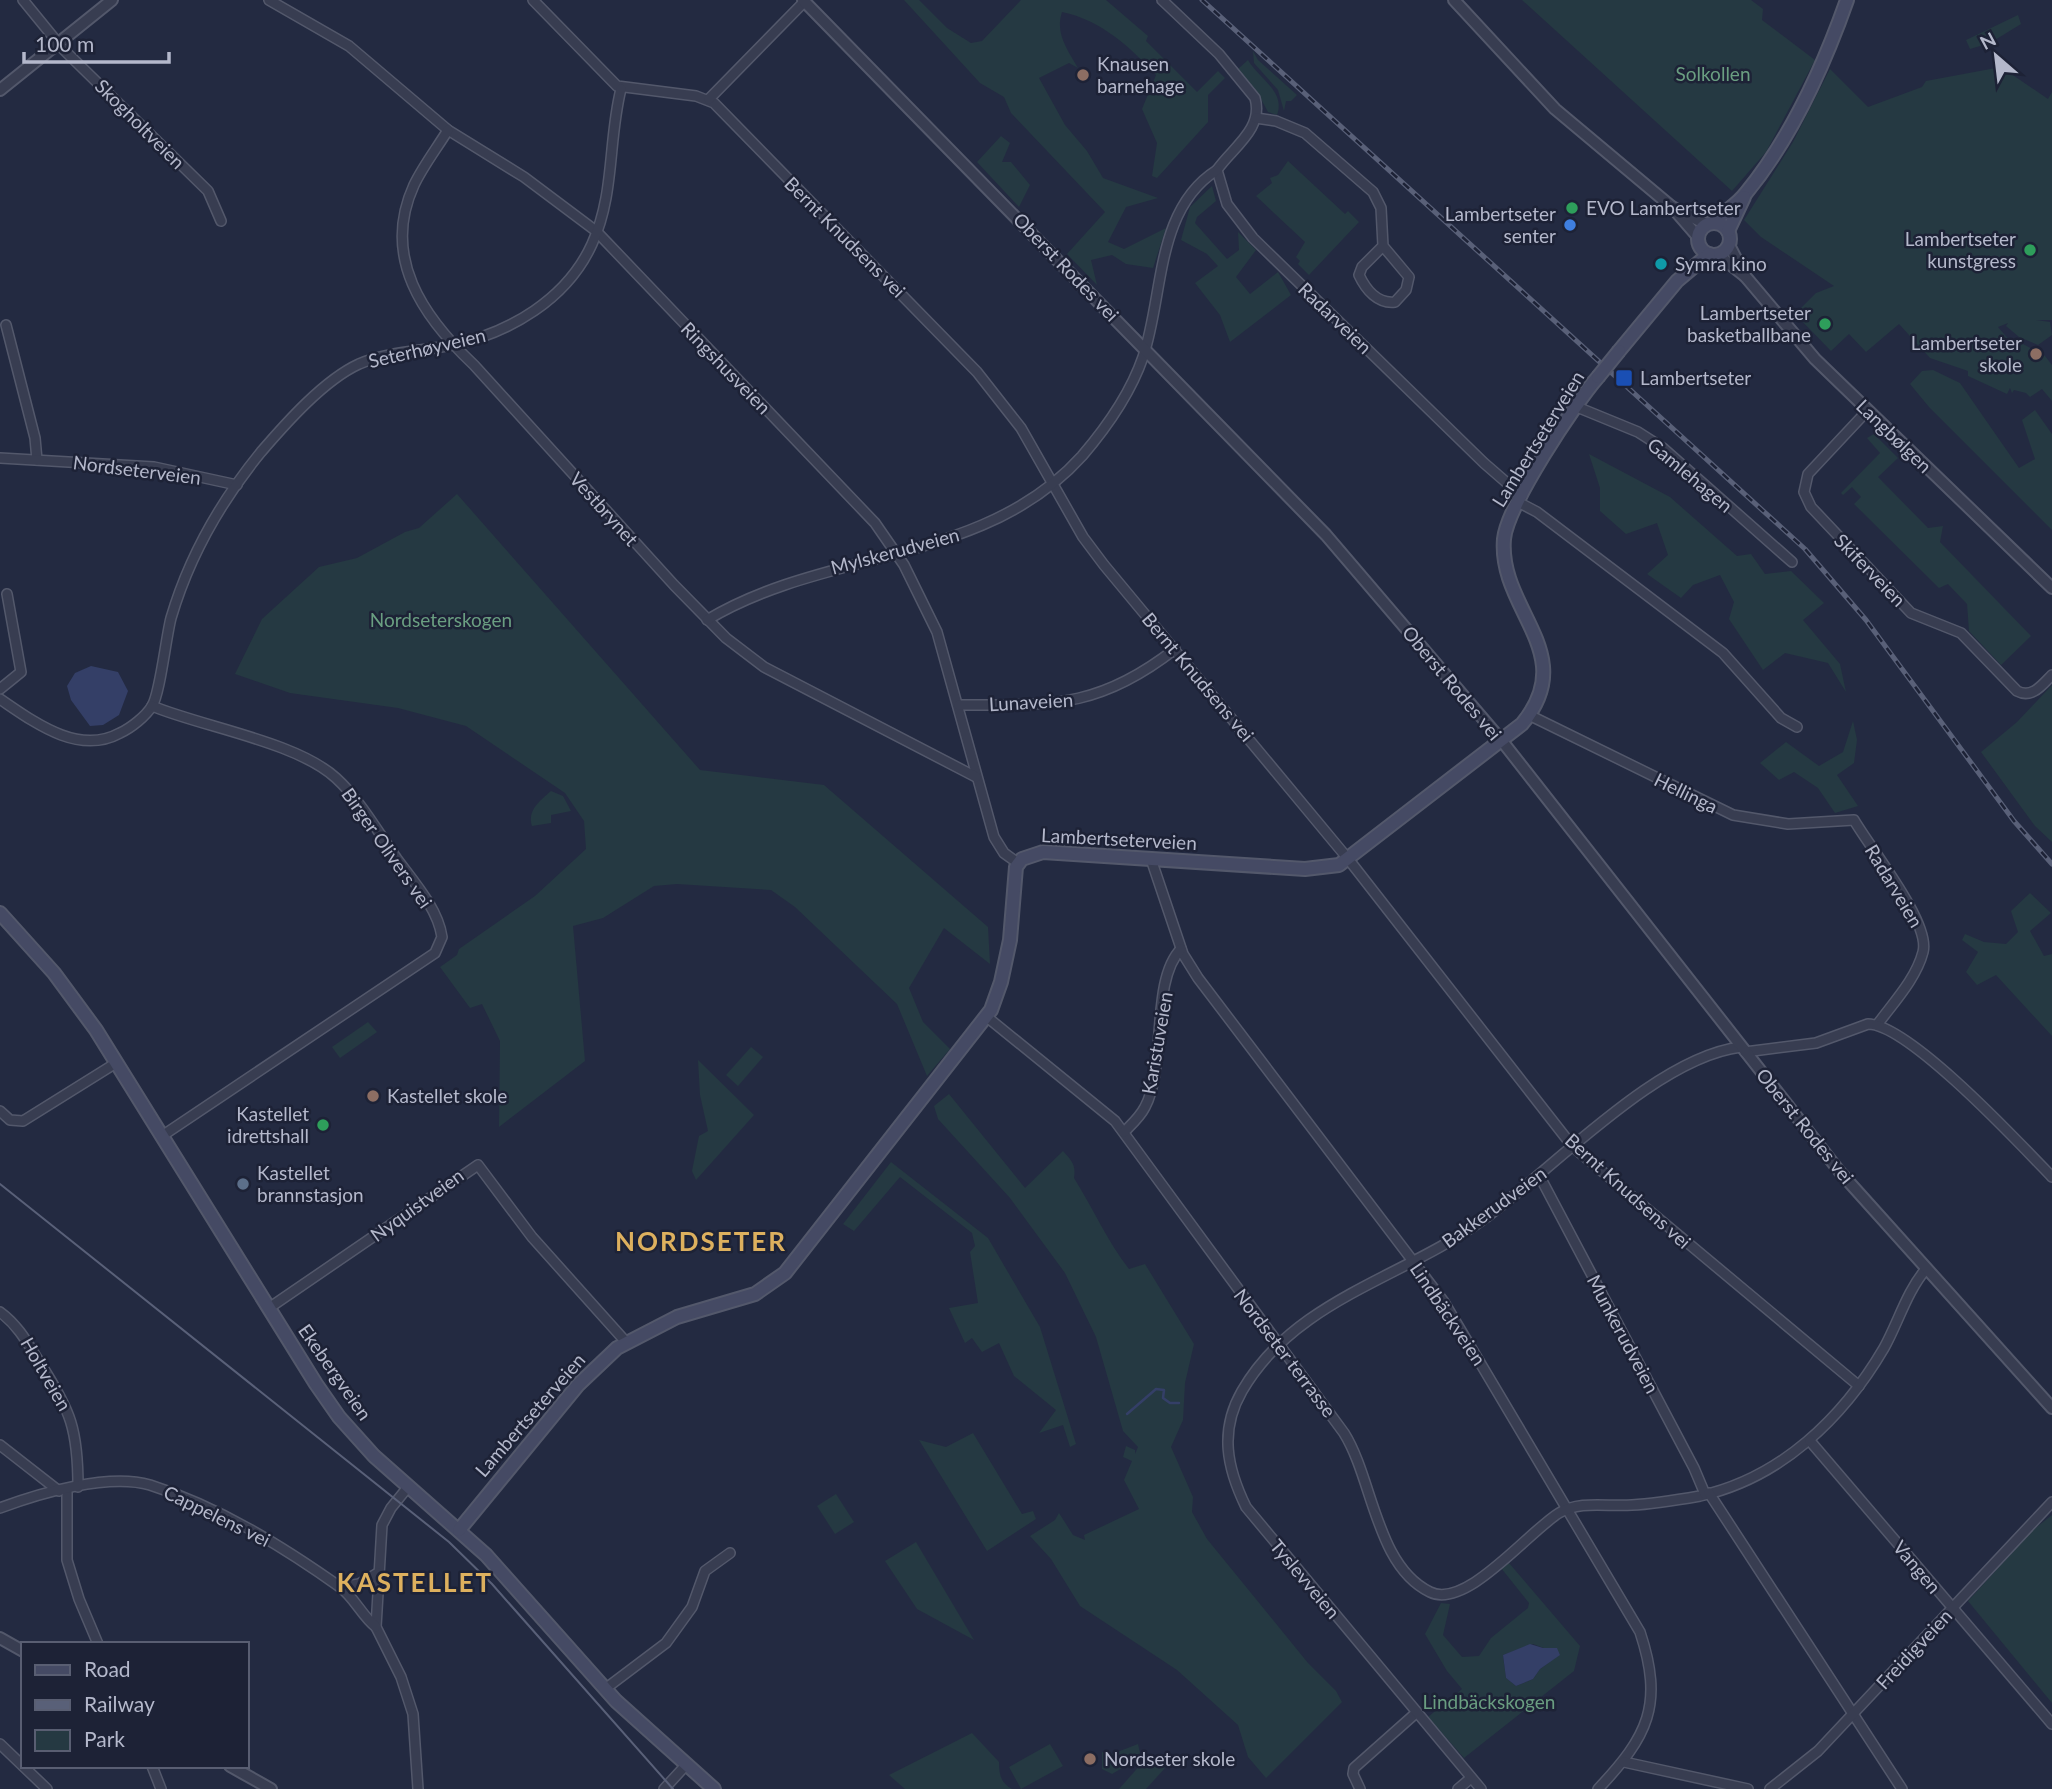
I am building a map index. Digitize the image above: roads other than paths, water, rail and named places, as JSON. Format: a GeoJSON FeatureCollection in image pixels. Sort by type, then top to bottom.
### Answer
{"type":"FeatureCollection","features":[{"type":"Feature","properties":{"kind":"main road"},"geometry":{"type":"LineString","coordinates":[[1729,245],[1728,231],[1744,196],[1773,157],[1800,110],[1824,61],[1847,0]]}},
{"type":"Feature","properties":{"kind":"main road"},"geometry":{"type":"LineString","coordinates":[[1706,248],[1710,223],[1744,196]]}},
{"type":"Feature","properties":{"kind":"main road"},"geometry":{"type":"LineString","coordinates":[[1710,223],[1728,231]]}},
{"type":"Feature","properties":{"kind":"main road","name":"Lambertseterveien"},"geometry":{"type":"LineString","coordinates":[[459,1530],[579,1385],[626,1342],[677,1317],[754,1294],[785,1273],[855,1180],[987,1017],[1000,988],[1006,963],[1017,863],[1027,856],[1043,852],[1312,869],[1339,865],[1502,741],[1529,715],[1541,693],[1544,669],[1540,648],[1507,573],[1504,556],[1506,530],[1520,499],[1598,377],[1706,248],[1729,245]]}},
{"type":"Feature","properties":{"kind":"main road","name":"Ekebergveien"},"geometry":{"type":"LineString","coordinates":[[0,913],[65,987],[340,1417],[408,1487],[459,1530],[519,1590],[604,1689],[714,1789]]}},
{"type":"Feature","properties":{"kind":"street","name":"Skogholtveien"},"geometry":{"type":"LineString","coordinates":[[23,0],[60,44],[208,191],[222,221]]}},
{"type":"Feature","properties":{"kind":"street"},"geometry":{"type":"LineString","coordinates":[[0,90],[112,0]]}},
{"type":"Feature","properties":{"kind":"street","name":"Ringshusveien"},"geometry":{"type":"LineString","coordinates":[[269,0],[360,54],[448,130],[524,177],[596,231],[856,503],[897,554],[937,632],[994,837],[1004,853],[1017,863]]}},
{"type":"Feature","properties":{"kind":"street"},"geometry":{"type":"LineString","coordinates":[[533,0],[621,89],[709,99],[804,1]]}},
{"type":"Feature","properties":{"kind":"street"},"geometry":{"type":"LineString","coordinates":[[1162,0],[1242,79],[1255,98],[1256,118],[1250,131],[1217,170]]}},
{"type":"Feature","properties":{"kind":"street"},"geometry":{"type":"LineString","coordinates":[[1454,0],[1555,109],[1672,207],[1710,223]]}},
{"type":"Feature","properties":{"kind":"street","name":"Oberst Rodes vei"},"geometry":{"type":"LineString","coordinates":[[804,1],[1301,507],[1502,741],[1840,1172],[2052,1408]]}},
{"type":"Feature","properties":{"kind":"street","name":"Seterhøyveien"},"geometry":{"type":"LineString","coordinates":[[152,706],[167,634],[182,586],[202,541],[236,485],[298,411],[354,367],[381,358],[453,345],[509,326],[550,299],[577,269],[596,231],[611,181],[621,89]]}},
{"type":"Feature","properties":{"kind":"street","name":"Bernt Knudsens vei"},"geometry":{"type":"LineString","coordinates":[[709,99],[977,372],[1021,428],[1083,537],[1349,860],[1573,1147],[1859,1386]]}},
{"type":"Feature","properties":{"kind":"street"},"geometry":{"type":"LineString","coordinates":[[1256,118],[1279,122],[1305,133],[1373,192],[1381,208],[1383,246],[1409,277],[1406,290],[1395,302],[1382,302],[1359,275],[1362,267],[1383,246]]}},
{"type":"Feature","properties":{"kind":"street","name":"Vestbrynet"},"geometry":{"type":"LineString","coordinates":[[448,130],[409,197],[402,241],[409,281],[453,345],[707,620],[764,667],[976,777]]}},
{"type":"Feature","properties":{"kind":"street","name":"Mylskerudveien"},"geometry":{"type":"LineString","coordinates":[[707,620],[763,591],[805,576],[897,554],[967,533],[1010,512],[1052,485],[1081,456],[1107,423],[1145,348],[1178,211],[1206,176],[1217,170]]}},
{"type":"Feature","properties":{"kind":"street","name":"Radarveien"},"geometry":{"type":"LineString","coordinates":[[1217,170],[1231,211],[1253,238],[1520,499],[1723,653],[1781,718],[1797,727]]}},
{"type":"Feature","properties":{"kind":"street","name":"Langbølgen"},"geometry":{"type":"LineString","coordinates":[[1672,207],[1706,248],[1745,276]]}},
{"type":"Feature","properties":{"kind":"street","name":"Langbølgen"},"geometry":{"type":"LineString","coordinates":[[1729,245],[1745,276],[1815,359],[2052,587]]}},
{"type":"Feature","properties":{"kind":"street"},"geometry":{"type":"LineString","coordinates":[[6,325],[35,438],[37,460]]}},
{"type":"Feature","properties":{"kind":"street","name":"Gamlehagen"},"geometry":{"type":"LineString","coordinates":[[1577,407],[1638,432],[1663,448],[1792,562]]}},
{"type":"Feature","properties":{"kind":"street","name":"Skiferveien"},"geometry":{"type":"LineString","coordinates":[[1867,411],[1808,474],[1804,492],[1808,503],[1911,614],[1956,630],[2017,691],[2030,693],[2052,675]]}},
{"type":"Feature","properties":{"kind":"street","name":"Nordseterveien"},"geometry":{"type":"LineString","coordinates":[[0,458],[153,467],[236,485]]}},
{"type":"Feature","properties":{"kind":"street"},"geometry":{"type":"LineString","coordinates":[[0,689],[21,672],[8,594]]}},
{"type":"Feature","properties":{"kind":"street","name":"Lunaveien"},"geometry":{"type":"LineString","coordinates":[[958,705],[1049,705],[1092,697],[1137,676],[1175,649]]}},
{"type":"Feature","properties":{"kind":"street"},"geometry":{"type":"LineString","coordinates":[[0,699],[49,730],[66,737],[85,740],[120,733],[152,706]]}},
{"type":"Feature","properties":{"kind":"street","name":"Birger Olivers vei"},"geometry":{"type":"LineString","coordinates":[[152,706],[297,754],[326,770],[346,789],[410,877],[431,908],[442,937],[435,953],[162,1136]]}},
{"type":"Feature","properties":{"kind":"street","name":"Hellinga"},"geometry":{"type":"LineString","coordinates":[[1529,715],[1733,815],[1788,824],[1854,820]]}},
{"type":"Feature","properties":{"kind":"street","name":"Radarveien"},"geometry":{"type":"LineString","coordinates":[[1854,820],[1912,911],[1924,937],[1924,950],[1914,973],[1877,1025]]}},
{"type":"Feature","properties":{"kind":"street","name":"Lindbäckveien"},"geometry":{"type":"LineString","coordinates":[[1151,859],[1181,949],[1198,978],[1446,1306],[1569,1508],[1640,1632],[1650,1664],[1651,1697],[1643,1731],[1624,1762],[1598,1789]]}},
{"type":"Feature","properties":{"kind":"street","name":"Karistuveien"},"geometry":{"type":"LineString","coordinates":[[1124,1132],[1139,1117],[1149,1098],[1164,999],[1174,958],[1181,949]]}},
{"type":"Feature","properties":{"kind":"street","name":"Nordseter terrasse"},"geometry":{"type":"LineString","coordinates":[[987,1017],[1102,1108],[1124,1132],[1349,1441],[1360,1463],[1376,1519],[1388,1544],[1417,1583],[1431,1593],[1455,1594],[1469,1588],[1532,1532],[1569,1508]]}},
{"type":"Feature","properties":{"kind":"street","name":"Bakkerudveien"},"geometry":{"type":"LineString","coordinates":[[1278,1343],[1308,1320],[1367,1283],[1469,1229],[1677,1068],[1721,1051],[1815,1043],[1868,1024],[1877,1025]]}},
{"type":"Feature","properties":{"kind":"street"},"geometry":{"type":"LineString","coordinates":[[1877,1025],[1899,1038],[1969,1093],[2052,1177]]}},
{"type":"Feature","properties":{"kind":"street"},"geometry":{"type":"LineString","coordinates":[[0,1111],[10,1120],[23,1121],[116,1063]]}},
{"type":"Feature","properties":{"kind":"street","name":"Nyquistveien"},"geometry":{"type":"LineString","coordinates":[[269,1308],[478,1164],[533,1237],[626,1342]]}},
{"type":"Feature","properties":{"kind":"street","name":"Munkerudveien"},"geometry":{"type":"LineString","coordinates":[[1539,1175],[1707,1494],[1902,1789]]}},
{"type":"Feature","properties":{"kind":"street"},"geometry":{"type":"LineString","coordinates":[[1569,1508],[1659,1503],[1707,1494],[1756,1474],[1810,1441],[1859,1386],[1883,1349],[1918,1278],[1926,1269]]}},
{"type":"Feature","properties":{"kind":"street","name":"Holtveien"},"geometry":{"type":"LineString","coordinates":[[0,1312],[22,1333],[68,1410],[78,1452],[78,1487]]}},
{"type":"Feature","properties":{"kind":"street","name":"Tyslevveien"},"geometry":{"type":"LineString","coordinates":[[1278,1343],[1241,1393],[1231,1416],[1226,1447],[1234,1483],[1253,1517],[1481,1789]]}},
{"type":"Feature","properties":{"kind":"street","name":"Vangen"},"geometry":{"type":"LineString","coordinates":[[1810,1441],[2052,1724]]}},
{"type":"Feature","properties":{"kind":"street"},"geometry":{"type":"LineString","coordinates":[[0,1445],[63,1490],[67,1560],[79,1600],[97,1642]]}},
{"type":"Feature","properties":{"kind":"street","name":"Cappelens vei"},"geometry":{"type":"LineString","coordinates":[[0,1508],[78,1487],[141,1482],[163,1489],[247,1527],[341,1587],[376,1627]]}},
{"type":"Feature","properties":{"kind":"street"},"geometry":{"type":"LineString","coordinates":[[408,1487],[391,1508],[382,1525],[377,1573],[376,1627],[401,1677],[413,1714],[418,1789]]}},
{"type":"Feature","properties":{"kind":"street","name":"Freidigveien"},"geometry":{"type":"LineString","coordinates":[[1770,1789],[1802,1766],[1853,1715],[2052,1502]]}},
{"type":"Feature","properties":{"kind":"street"},"geometry":{"type":"LineString","coordinates":[[604,1689],[666,1643],[692,1607],[705,1571],[730,1553]]}},
{"type":"Feature","properties":{"kind":"street"},"geometry":{"type":"LineString","coordinates":[[341,1587],[359,1584],[377,1573]]}},
{"type":"Feature","properties":{"kind":"street"},"geometry":{"type":"LineString","coordinates":[[0,1638],[21,1650]]}},
{"type":"Feature","properties":{"kind":"street"},"geometry":{"type":"LineString","coordinates":[[1360,1789],[1353,1774],[1354,1768],[1416,1713]]}},
{"type":"Feature","properties":{"kind":"street"},"geometry":{"type":"LineString","coordinates":[[0,1744],[21,1764]]}},
{"type":"Feature","properties":{"kind":"street"},"geometry":{"type":"LineString","coordinates":[[1624,1762],[1748,1789]]}},
{"type":"Feature","properties":{"kind":"street"},"geometry":{"type":"LineString","coordinates":[[664,1789],[686,1765]]}},
{"type":"Feature","properties":{"kind":"street"},"geometry":{"type":"LineString","coordinates":[[25,1768],[47,1789]]}},
{"type":"Feature","properties":{"kind":"street"},"geometry":{"type":"LineString","coordinates":[[153,1768],[160,1789]]}},
{"type":"Feature","properties":{"kind":"street"},"geometry":{"type":"LineString","coordinates":[[234,1768],[271,1789]]}},
{"type":"Feature","properties":{"kind":"street"},"geometry":{"type":"LineString","coordinates":[[1458,1789],[1471,1779]]}},
{"type":"Feature","properties":{"kind":"water"},"geometry":{"type":"Polygon","coordinates":[[[91,666],[118,672],[128,691],[119,715],[103,725],[90,726],[71,700],[67,686],[75,673],[91,666]]]}},
{"type":"Feature","properties":{"kind":"water"},"geometry":{"type":"Polygon","coordinates":[[[1530,1644],[1557,1648],[1560,1655],[1540,1669],[1533,1679],[1516,1686],[1506,1678],[1503,1655],[1530,1644]]]}},
{"type":"Feature","properties":{"kind":"waterway"},"geometry":{"type":"LineString","coordinates":[[1127,1414],[1156,1389],[1164,1390],[1163,1398],[1170,1403],[1179,1403]]}},
{"type":"Feature","properties":{"kind":"tram line"},"geometry":{"type":"LineString","coordinates":[[0,1184],[449,1542],[492,1584],[673,1789]]}},
{"type":"Feature","properties":{"kind":"railway"},"geometry":{"type":"LineString","coordinates":[[1202,0],[1805,549],[1866,620],[2014,821],[2052,864]]}},
{"type":"Feature","properties":{"kind":"place","name":"Knausen barnehage"},"geometry":{"type":"Point","coordinates":[1083,75]}},
{"type":"Feature","properties":{"kind":"place","name":"EVO Lambertseter"},"geometry":{"type":"Point","coordinates":[1572,208]}},
{"type":"Feature","properties":{"kind":"place","name":"Lambertseter senter"},"geometry":{"type":"Point","coordinates":[1570,225]}},
{"type":"Feature","properties":{"kind":"place","name":"Lambertseter kunstgress"},"geometry":{"type":"Point","coordinates":[2030,250]}},
{"type":"Feature","properties":{"kind":"place","name":"Symra kino"},"geometry":{"type":"Point","coordinates":[1661,264]}},
{"type":"Feature","properties":{"kind":"place","name":"Lambertseter basketballbane"},"geometry":{"type":"Point","coordinates":[1825,324]}},
{"type":"Feature","properties":{"kind":"place","name":"Lambertseter skole"},"geometry":{"type":"Point","coordinates":[2036,354]}},
{"type":"Feature","properties":{"kind":"place","name":"Lambertseter"},"geometry":{"type":"Point","coordinates":[1624,378]}},
{"type":"Feature","properties":{"kind":"place","name":"Kastellet skole"},"geometry":{"type":"Point","coordinates":[373,1096]}},
{"type":"Feature","properties":{"kind":"place","name":"Kastellet idrettshall"},"geometry":{"type":"Point","coordinates":[323,1125]}},
{"type":"Feature","properties":{"kind":"place","name":"Kastellet brannstasjon"},"geometry":{"type":"Point","coordinates":[243,1184]}},
{"type":"Feature","properties":{"kind":"place","name":"Nordseter skole"},"geometry":{"type":"Point","coordinates":[1090,1759]}},
{"type":"Feature","properties":{"kind":"district","name":"NORDSETER"},"geometry":{"type":"Point","coordinates":[701,1242]}},
{"type":"Feature","properties":{"kind":"district","name":"KASTELLET"},"geometry":{"type":"Point","coordinates":[415,1583]}},
{"type":"Feature","properties":{"kind":"park label","name":"Solkollen"},"geometry":{"type":"Point","coordinates":[1713,74]}},
{"type":"Feature","properties":{"kind":"park label","name":"Nordseterskogen"},"geometry":{"type":"Point","coordinates":[441,620]}},
{"type":"Feature","properties":{"kind":"park label","name":"Lindbäckskogen"},"geometry":{"type":"Point","coordinates":[1489,1702]}}]}
